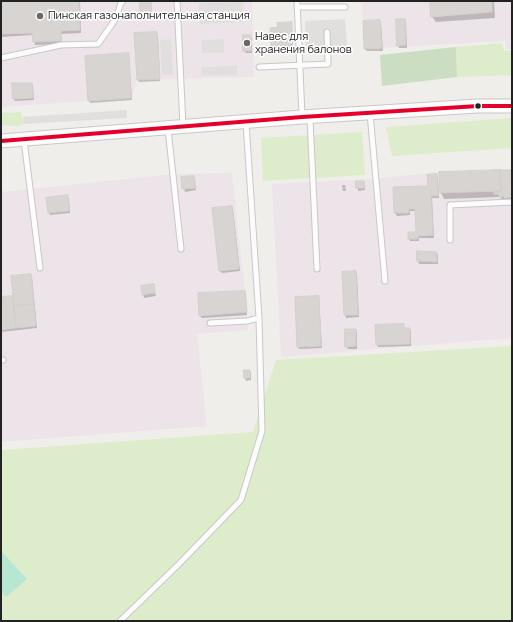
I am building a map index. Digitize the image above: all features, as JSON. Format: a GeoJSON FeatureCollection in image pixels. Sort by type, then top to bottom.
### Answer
{"type":"FeatureCollection","features":[{"type":"Feature","properties":{"kind":"street"},"geometry":{"type":"LineString","coordinates":[[1,141],[306,117],[478,106],[512,106]]}},
{"type":"Feature","properties":{"kind":"lane"},"geometry":{"type":"LineString","coordinates":[[177,1],[183,127]]}},
{"type":"Feature","properties":{"kind":"lane"},"geometry":{"type":"LineString","coordinates":[[1,58],[61,44],[98,44],[115,20],[122,2]]}},
{"type":"Feature","properties":{"kind":"lane"},"geometry":{"type":"LineString","coordinates":[[317,269],[306,117],[300,65],[297,4],[345,7]]}},
{"type":"Feature","properties":{"kind":"lane"},"geometry":{"type":"LineString","coordinates":[[259,67],[328,64],[326,32]]}},
{"type":"Feature","properties":{"kind":"lane"},"geometry":{"type":"LineString","coordinates":[[370,113],[385,281]]}},
{"type":"Feature","properties":{"kind":"lane"},"geometry":{"type":"LineString","coordinates":[[120,621],[178,565],[241,500],[262,431],[259,318],[246,122]]}},
{"type":"Feature","properties":{"kind":"lane"},"geometry":{"type":"LineString","coordinates":[[168,128],[181,249]]}},
{"type":"Feature","properties":{"kind":"lane"},"geometry":{"type":"LineString","coordinates":[[24,140],[40,268]]}},
{"type":"Feature","properties":{"kind":"lane"},"geometry":{"type":"LineString","coordinates":[[450,240],[450,206],[512,202]]}},
{"type":"Feature","properties":{"kind":"lane"},"geometry":{"type":"LineString","coordinates":[[210,323],[247,321],[259,318]]}},
{"type":"Feature","properties":{"kind":"shaded area"},"geometry":{"type":"Polygon","coordinates":[[[1,1],[252,1],[254,77],[137,80],[131,98],[1,107],[1,1]]]}},
{"type":"Feature","properties":{"kind":"shaded area"},"geometry":{"type":"Polygon","coordinates":[[[362,1],[512,1],[512,49],[506,49],[506,41],[364,49],[362,1]]]}},
{"type":"Feature","properties":{"kind":"shaded area"},"geometry":{"type":"Polygon","coordinates":[[[243,2],[244,22],[200,24],[199,3],[243,2]]]}},
{"type":"Feature","properties":{"kind":"shaded area"},"geometry":{"type":"Polygon","coordinates":[[[345,19],[347,48],[306,50],[305,21],[345,19]]]}},
{"type":"Feature","properties":{"kind":"shaded area"},"geometry":{"type":"Polygon","coordinates":[[[171,39],[173,75],[162,75],[160,40],[171,39]]]}},
{"type":"Feature","properties":{"kind":"shaded area"},"geometry":{"type":"Polygon","coordinates":[[[224,39],[224,53],[202,53],[202,40],[224,39]]]}},
{"type":"Feature","properties":{"kind":"shaded area"},"geometry":{"type":"Polygon","coordinates":[[[237,66],[237,75],[202,76],[201,67],[237,66]]]}},
{"type":"Feature","properties":{"kind":"shaded area"},"geometry":{"type":"Polygon","coordinates":[[[127,110],[127,118],[23,124],[23,117],[127,110]]]}},
{"type":"Feature","properties":{"kind":"shaded area"},"geometry":{"type":"Polygon","coordinates":[[[512,170],[512,338],[281,357],[272,184],[371,179],[439,172],[512,170]]]}},
{"type":"Feature","properties":{"kind":"shaded area"},"geometry":{"type":"Polygon","coordinates":[[[232,173],[248,330],[197,334],[207,426],[1,442],[1,192],[173,174],[232,173]]]}},
{"type":"Feature","properties":{"kind":"green space"},"geometry":{"type":"Polygon","coordinates":[[[502,43],[504,51],[512,51],[512,75],[457,77],[456,47],[502,43]]]}},
{"type":"Feature","properties":{"kind":"green space"},"geometry":{"type":"Polygon","coordinates":[[[456,47],[457,77],[382,86],[380,55],[456,47]]]}},
{"type":"Feature","properties":{"kind":"green space"},"geometry":{"type":"Polygon","coordinates":[[[21,112],[23,124],[18,126],[1,125],[1,113],[21,112]]]}},
{"type":"Feature","properties":{"kind":"green space"},"geometry":{"type":"Polygon","coordinates":[[[512,118],[512,148],[392,156],[386,127],[512,118]]]}},
{"type":"Feature","properties":{"kind":"green space"},"geometry":{"type":"Polygon","coordinates":[[[362,132],[365,175],[263,181],[261,138],[362,132]]]}},
{"type":"Feature","properties":{"kind":"green space"},"geometry":{"type":"Polygon","coordinates":[[[512,346],[512,621],[1,621],[1,450],[253,432],[276,360],[512,346]]]}},
{"type":"Feature","properties":{"kind":"green space"},"geometry":{"type":"Polygon","coordinates":[[[1,551],[27,579],[6,597],[1,591],[1,551]]]}},
{"type":"Feature","properties":{"kind":"building","name":"Пинская газонаполнительная станция"},"geometry":{"type":"Polygon","coordinates":[[[1,1],[79,1],[80,30],[61,31],[61,41],[33,42],[32,33],[1,34],[1,1]]]}},
{"type":"Feature","properties":{"kind":"building"},"geometry":{"type":"Polygon","coordinates":[[[140,1],[151,1],[151,17],[140,17],[140,1]]]}},
{"type":"Feature","properties":{"kind":"building"},"geometry":{"type":"Polygon","coordinates":[[[430,1],[492,1],[492,12],[431,17],[430,1]]]}},
{"type":"Feature","properties":{"kind":"building"},"geometry":{"type":"Polygon","coordinates":[[[396,19],[405,19],[406,45],[397,46],[396,19]]]}},
{"type":"Feature","properties":{"kind":"building"},"geometry":{"type":"Polygon","coordinates":[[[380,20],[382,48],[364,49],[363,21],[380,20]]]}},
{"type":"Feature","properties":{"kind":"building"},"geometry":{"type":"Polygon","coordinates":[[[292,22],[292,45],[271,46],[270,28],[278,27],[277,23],[292,22]]]}},
{"type":"Feature","properties":{"kind":"building"},"geometry":{"type":"Polygon","coordinates":[[[157,32],[160,79],[137,80],[134,33],[157,32]]]}},
{"type":"Feature","properties":{"kind":"building","name":"Навес для хранения балонов"},"geometry":{"type":"Polygon","coordinates":[[[243,35],[251,35],[251,51],[243,51],[243,35]]]}},
{"type":"Feature","properties":{"kind":"building"},"geometry":{"type":"Polygon","coordinates":[[[129,53],[131,98],[88,101],[85,56],[129,53]]]}},
{"type":"Feature","properties":{"kind":"building"},"geometry":{"type":"Polygon","coordinates":[[[12,83],[32,83],[33,98],[13,99],[12,83]]]}},
{"type":"Feature","properties":{"kind":"building"},"geometry":{"type":"Polygon","coordinates":[[[500,170],[511,170],[512,196],[499,197],[499,194],[494,194],[494,191],[501,191],[500,170]]]}},
{"type":"Feature","properties":{"kind":"building"},"geometry":{"type":"Polygon","coordinates":[[[500,170],[501,191],[440,193],[439,172],[500,170]]]}},
{"type":"Feature","properties":{"kind":"building"},"geometry":{"type":"Polygon","coordinates":[[[437,174],[438,196],[431,196],[433,235],[418,236],[418,239],[408,239],[408,232],[416,232],[415,209],[409,209],[409,213],[394,213],[393,187],[428,186],[427,175],[437,174]]]}},
{"type":"Feature","properties":{"kind":"building"},"geometry":{"type":"Polygon","coordinates":[[[194,176],[196,188],[182,189],[181,177],[194,176]]]}},
{"type":"Feature","properties":{"kind":"building"},"geometry":{"type":"Polygon","coordinates":[[[356,181],[364,181],[365,188],[356,188],[356,181]]]}},
{"type":"Feature","properties":{"kind":"building"},"geometry":{"type":"Polygon","coordinates":[[[68,195],[69,211],[48,213],[46,198],[68,195]]]}},
{"type":"Feature","properties":{"kind":"building"},"geometry":{"type":"Polygon","coordinates":[[[232,206],[239,269],[219,271],[212,208],[232,206]]]}},
{"type":"Feature","properties":{"kind":"building"},"geometry":{"type":"Polygon","coordinates":[[[417,251],[437,252],[437,262],[417,261],[417,251]]]}},
{"type":"Feature","properties":{"kind":"building"},"geometry":{"type":"Polygon","coordinates":[[[356,271],[358,315],[344,315],[342,272],[356,271]]]}},
{"type":"Feature","properties":{"kind":"building"},"geometry":{"type":"Polygon","coordinates":[[[31,274],[34,304],[14,306],[11,276],[31,274]]]}},
{"type":"Feature","properties":{"kind":"building"},"geometry":{"type":"Polygon","coordinates":[[[154,284],[155,293],[142,295],[141,286],[154,284]]]}},
{"type":"Feature","properties":{"kind":"building"},"geometry":{"type":"Polygon","coordinates":[[[245,291],[247,312],[199,316],[198,293],[245,291]]]}},
{"type":"Feature","properties":{"kind":"building"},"geometry":{"type":"Polygon","coordinates":[[[13,296],[16,328],[1,330],[1,297],[13,296]]]}},
{"type":"Feature","properties":{"kind":"building"},"geometry":{"type":"Polygon","coordinates":[[[319,296],[321,346],[297,347],[295,297],[319,296]]]}},
{"type":"Feature","properties":{"kind":"building"},"geometry":{"type":"Polygon","coordinates":[[[34,304],[36,326],[16,328],[14,306],[34,304]]]}},
{"type":"Feature","properties":{"kind":"building"},"geometry":{"type":"Polygon","coordinates":[[[404,324],[404,328],[410,328],[410,344],[376,345],[375,325],[404,324]]]}},
{"type":"Feature","properties":{"kind":"building"},"geometry":{"type":"Polygon","coordinates":[[[345,329],[356,329],[356,346],[345,347],[345,329]]]}},
{"type":"Feature","properties":{"kind":"building"},"geometry":{"type":"Polygon","coordinates":[[[244,370],[250,370],[250,378],[244,378],[244,370]]]}},
{"type":"Feature","properties":{"kind":"transit line"},"geometry":{"type":"LineString","coordinates":[[1,141],[302,117],[478,106],[512,106]]}},
{"type":"Feature","properties":{"kind":"place","name":"Пинская газонаполнительная станция"},"geometry":{"type":"Point","coordinates":[40,16]}},
{"type":"Feature","properties":{"kind":"place","name":"Навес для хранения балонов"},"geometry":{"type":"Point","coordinates":[247,43]}}]}
